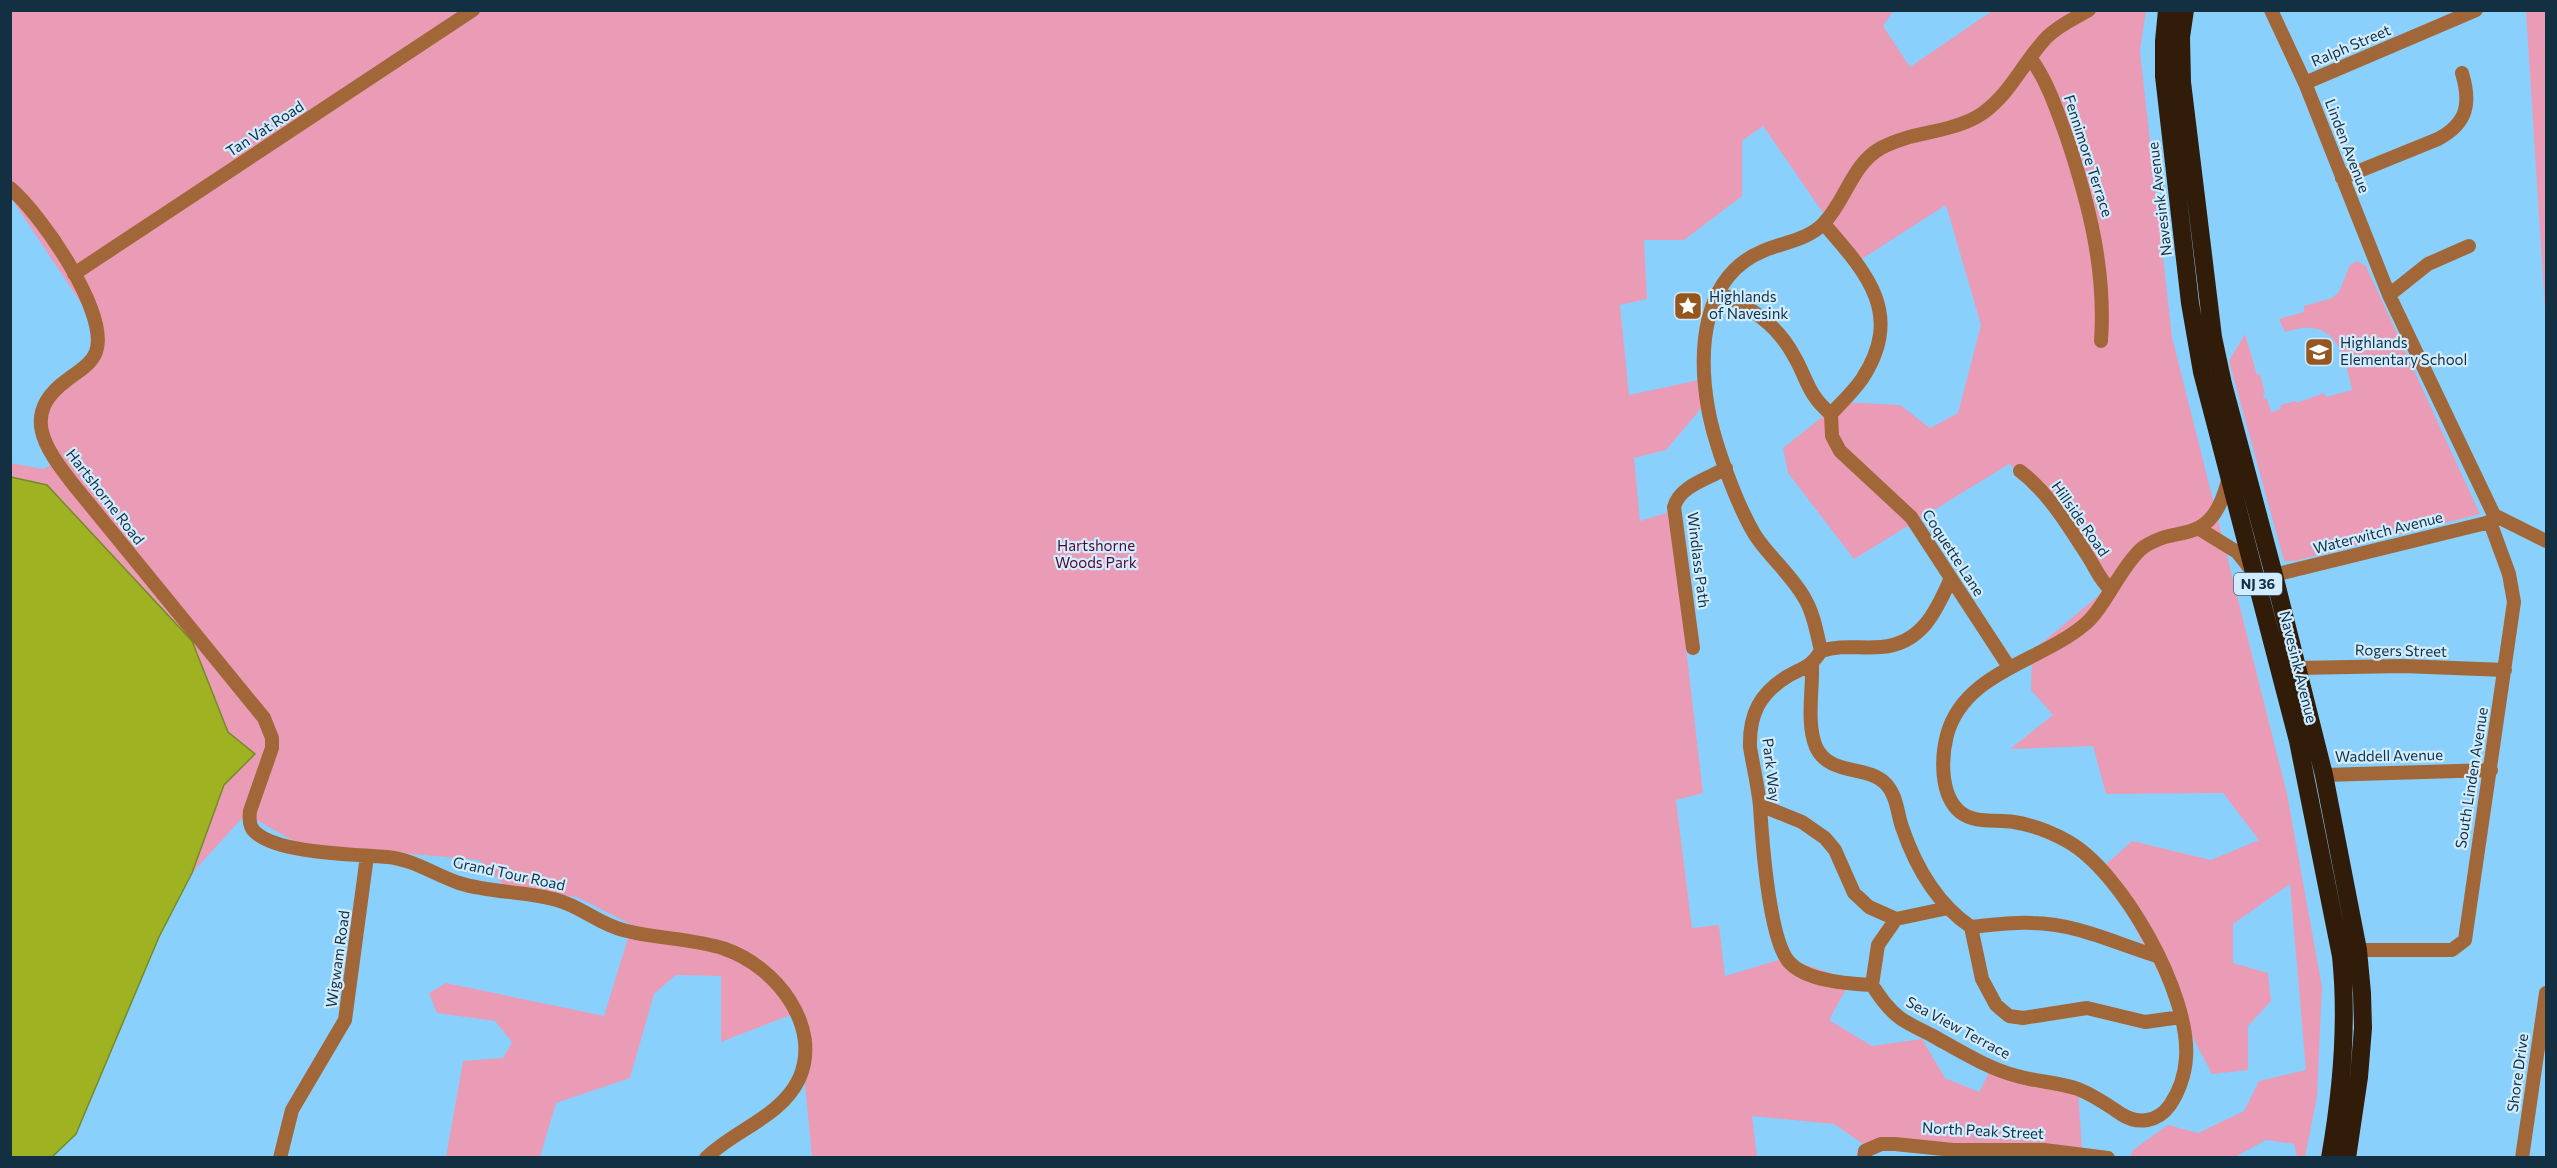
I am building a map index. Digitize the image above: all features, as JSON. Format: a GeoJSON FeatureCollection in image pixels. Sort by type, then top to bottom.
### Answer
{"type":"FeatureCollection","features":[{"type":"Feature","properties":{"kind":"highway","name":"Navesink Avenue"},"geometry":{"type":"LineString","coordinates":[[2167,10],[2164,76],[2190,303],[2202,372],[2229,476],[2297,668],[2324,775],[2358,950],[2363,1028],[2359,1077],[2347,1158]]}},
{"type":"Feature","properties":{"kind":"highway","name":"Navesink Avenue"},"geometry":{"type":"LineString","coordinates":[[2185,10],[2181,37],[2182,82],[2212,337],[2265,576],[2341,956],[2345,992],[2344,1046],[2330,1158]]}},
{"type":"Feature","properties":{"kind":"street","name":"Tan Vat Road"},"geometry":{"type":"LineString","coordinates":[[74,274],[473,10]]}},
{"type":"Feature","properties":{"kind":"street"},"geometry":{"type":"LineString","coordinates":[[1950,580],[1930,620],[1910,638],[1887,646],[1845,645],[1821,651],[1812,615],[1805,599],[1756,537],[1726,468],[1711,419],[1706,392],[1709,310],[1731,272],[1743,261],[1801,238],[1824,224],[1836,208],[1856,172],[1876,151],[1896,141],[1956,128],[1981,114],[2001,98],[2048,37],[2064,24],[2089,10]]}},
{"type":"Feature","properties":{"kind":"street","name":"Linden Avenue"},"geometry":{"type":"LineString","coordinates":[[2271,10],[2305,83],[2389,295],[2492,519]]}},
{"type":"Feature","properties":{"kind":"street","name":"Ralph Street"},"geometry":{"type":"LineString","coordinates":[[2305,83],[2476,10]]}},
{"type":"Feature","properties":{"kind":"street","name":"Fennimore Terrace"},"geometry":{"type":"LineString","coordinates":[[2031,59],[2043,78],[2056,108],[2092,221],[2102,296],[2102,341]]}},
{"type":"Feature","properties":{"kind":"street"},"geometry":{"type":"LineString","coordinates":[[2342,178],[2438,139],[2453,130],[2465,111],[2468,93],[2462,73]]}},
{"type":"Feature","properties":{"kind":"street","name":"Hartshorne Road"},"geometry":{"type":"LineString","coordinates":[[10,188],[39,216],[93,311],[98,333],[98,346],[88,365],[59,386],[42,408],[40,423],[42,438],[73,484],[264,718],[272,738],[272,748],[250,812],[251,827]]}},
{"type":"Feature","properties":{"kind":"street"},"geometry":{"type":"LineString","coordinates":[[1718,292],[1752,310],[1778,331],[1796,358],[1809,390],[1830,414],[1858,385],[1869,368],[1879,336],[1880,318],[1876,292],[1868,278],[1824,224]]}},
{"type":"Feature","properties":{"kind":"street"},"geometry":{"type":"LineString","coordinates":[[2389,295],[2428,264],[2469,246]]}},
{"type":"Feature","properties":{"kind":"street","name":"Coquette Lane"},"geometry":{"type":"LineString","coordinates":[[1830,414],[1832,436],[1840,451],[1903,507],[1926,538],[1950,580],[2009,668]]}},
{"type":"Feature","properties":{"kind":"street","name":"Windlass Path"},"geometry":{"type":"LineString","coordinates":[[1694,648],[1674,507],[1680,495],[1687,489],[1726,468]]}},
{"type":"Feature","properties":{"kind":"street","name":"Hillside Road"},"geometry":{"type":"LineString","coordinates":[[2020,471],[2053,504],[2088,555],[2102,581],[2110,589]]}},
{"type":"Feature","properties":{"kind":"street"},"geometry":{"type":"LineString","coordinates":[[1812,668],[1811,713],[1817,748],[1827,760],[1837,766],[1874,775],[1886,784],[1896,802],[1901,824],[1915,859],[1930,885],[1948,908],[1971,927],[1982,979],[1996,1005],[2009,1016],[2023,1018],[2087,1008],[2145,1022],[2181,1017],[2167,976],[2157,956],[2130,907],[2101,868],[2085,853],[2061,837],[2034,827],[2011,822],[1970,818],[1958,811],[1944,778],[1944,750],[1957,710],[1971,695],[2009,668],[2063,640],[2082,627],[2140,550],[2167,536],[2198,528],[2214,515],[2229,476]]}},
{"type":"Feature","properties":{"kind":"street"},"geometry":{"type":"LineString","coordinates":[[2492,519],[2547,541]]}},
{"type":"Feature","properties":{"kind":"street","name":"Waterwitch Avenue"},"geometry":{"type":"LineString","coordinates":[[2265,576],[2492,519]]}},
{"type":"Feature","properties":{"kind":"street","name":"South Linden Avenue"},"geometry":{"type":"LineString","coordinates":[[2358,950],[2452,950],[2462,945],[2467,933],[2513,619],[2514,595],[2510,574],[2492,519]]}},
{"type":"Feature","properties":{"kind":"street"},"geometry":{"type":"LineString","coordinates":[[2198,528],[2237,552],[2265,576]]}},
{"type":"Feature","properties":{"kind":"street","name":"Park Way"},"geometry":{"type":"LineString","coordinates":[[1821,651],[1812,668],[1771,688],[1754,712],[1750,725],[1750,747],[1760,805],[1772,913],[1779,942],[1789,962],[1807,973],[1824,979],[1848,984],[1872,985]]}},
{"type":"Feature","properties":{"kind":"street","name":"Rogers Street"},"geometry":{"type":"LineString","coordinates":[[2297,668],[2403,666],[2505,670]]}},
{"type":"Feature","properties":{"kind":"street","name":"Waddell Avenue"},"geometry":{"type":"LineString","coordinates":[[2324,775],[2491,770]]}},
{"type":"Feature","properties":{"kind":"street"},"geometry":{"type":"LineString","coordinates":[[1760,805],[1802,822],[1825,838],[1835,850],[1858,898],[1869,907],[1896,919],[1948,908]]}},
{"type":"Feature","properties":{"kind":"street","name":"Grand Tour Road"},"geometry":{"type":"LineString","coordinates":[[251,827],[257,834],[268,840],[292,848],[409,861],[446,878],[474,886],[560,901],[609,926],[624,931],[715,946],[742,956],[758,967],[785,993],[799,1016],[807,1047],[804,1065],[795,1085],[777,1106],[706,1158]]}},
{"type":"Feature","properties":{"kind":"street","name":"Wigwam Road"},"geometry":{"type":"LineString","coordinates":[[280,1158],[292,1110],[308,1081],[336,1040],[345,1020],[367,856]]}},
{"type":"Feature","properties":{"kind":"street"},"geometry":{"type":"LineString","coordinates":[[1872,985],[1878,945],[1896,919]]}},
{"type":"Feature","properties":{"kind":"street"},"geometry":{"type":"LineString","coordinates":[[1971,927],[2032,923],[2055,926],[2087,933],[2157,956]]}},
{"type":"Feature","properties":{"kind":"street","name":"Sea View Terrace"},"geometry":{"type":"LineString","coordinates":[[1872,985],[1883,1001],[1901,1018],[1997,1069],[2032,1081],[2080,1090],[2135,1121],[2152,1119],[2170,1105],[2181,1082],[2186,1058],[2181,1017]]}},
{"type":"Feature","properties":{"kind":"street","name":"Shore Drive"},"geometry":{"type":"LineString","coordinates":[[2522,1158],[2546,998]]}},
{"type":"Feature","properties":{"kind":"street"},"geometry":{"type":"LineString","coordinates":[[2532,1092],[2547,1092]]}},
{"type":"Feature","properties":{"kind":"street","name":"North Peak Street"},"geometry":{"type":"LineString","coordinates":[[1864,1158],[1865,1151],[1872,1147],[1895,1144],[1953,1149],[2044,1150],[2108,1158]]}},
{"type":"Feature","properties":{"kind":"green space","name":"Hartshorne Woods Park"},"geometry":{"type":"Polygon","coordinates":[[[1894,10],[1883,26],[1910,67],[1992,11],[2146,11],[2140,51],[2172,337],[2287,794],[2322,987],[2317,1097],[2305,1157],[2297,1157],[2294,1144],[2266,1140],[2235,1157],[2130,1157],[2133,1150],[2168,1125],[2198,1133],[2244,1111],[2259,1081],[2306,1070],[2290,884],[2233,924],[2233,963],[2268,973],[2271,1001],[2248,1026],[2248,1070],[2212,1074],[2103,867],[2132,841],[2211,860],[2259,840],[2223,793],[2106,794],[2093,746],[2010,749],[2053,715],[2031,690],[2032,651],[2104,591],[2052,498],[2009,464],[1854,559],[1788,473],[1783,448],[1841,402],[1900,405],[1930,428],[1958,413],[1981,325],[1946,205],[1857,262],[1763,126],[1742,141],[1742,196],[1684,240],[1644,240],[1647,299],[1620,305],[1629,395],[1699,380],[1704,405],[1666,450],[1634,458],[1640,521],[1670,512],[1703,793],[1676,800],[1692,928],[1719,925],[1725,976],[1785,958],[1851,980],[1829,1020],[1872,1046],[1922,1039],[1945,1078],[1979,1092],[1992,1067],[2078,1091],[2082,1148],[1866,1146],[1834,1124],[1752,1116],[1757,1157],[812,1157],[798,1012],[721,1042],[721,976],[676,975],[654,994],[630,1078],[556,1103],[540,1157],[446,1157],[463,1061],[503,1058],[512,1042],[495,1021],[437,1013],[429,993],[446,983],[604,1016],[632,925],[577,897],[507,888],[479,860],[299,844],[246,814],[192,873],[224,785],[255,753],[228,732],[192,641],[47,485],[11,477],[10,463],[43,469],[57,462],[42,406],[101,350],[91,318],[11,198],[11,11],[1894,10]]]}},
{"type":"Feature","properties":{"kind":"green space"},"geometry":{"type":"Polygon","coordinates":[[[2526,11],[2546,11],[2546,326],[2526,11]]]}},
{"type":"Feature","properties":{"kind":"green space"},"geometry":{"type":"Polygon","coordinates":[[[2357,261],[2366,266],[2480,514],[2295,561],[2284,561],[2229,361],[2245,334],[2257,375],[2260,374],[2265,393],[2263,393],[2264,399],[2267,398],[2271,412],[2281,409],[2280,405],[2296,401],[2296,403],[2324,393],[2326,397],[2352,390],[2343,357],[2333,339],[2325,332],[2315,328],[2301,328],[2285,332],[2279,319],[2304,312],[2304,306],[2332,298],[2339,292],[2350,265],[2357,261]]]}},
{"type":"Feature","properties":{"kind":"shaded area"},"geometry":{"type":"Polygon","coordinates":[[[11,477],[47,485],[192,641],[228,732],[255,754],[224,785],[192,873],[159,937],[76,1134],[52,1157],[11,1157],[11,477]]]}},
{"type":"Feature","properties":{"kind":"place","name":"Highlands of Navesink"},"geometry":{"type":"Point","coordinates":[1688,306]}},
{"type":"Feature","properties":{"kind":"place","name":"Highlands Elementary School"},"geometry":{"type":"Point","coordinates":[2319,352]}}]}
